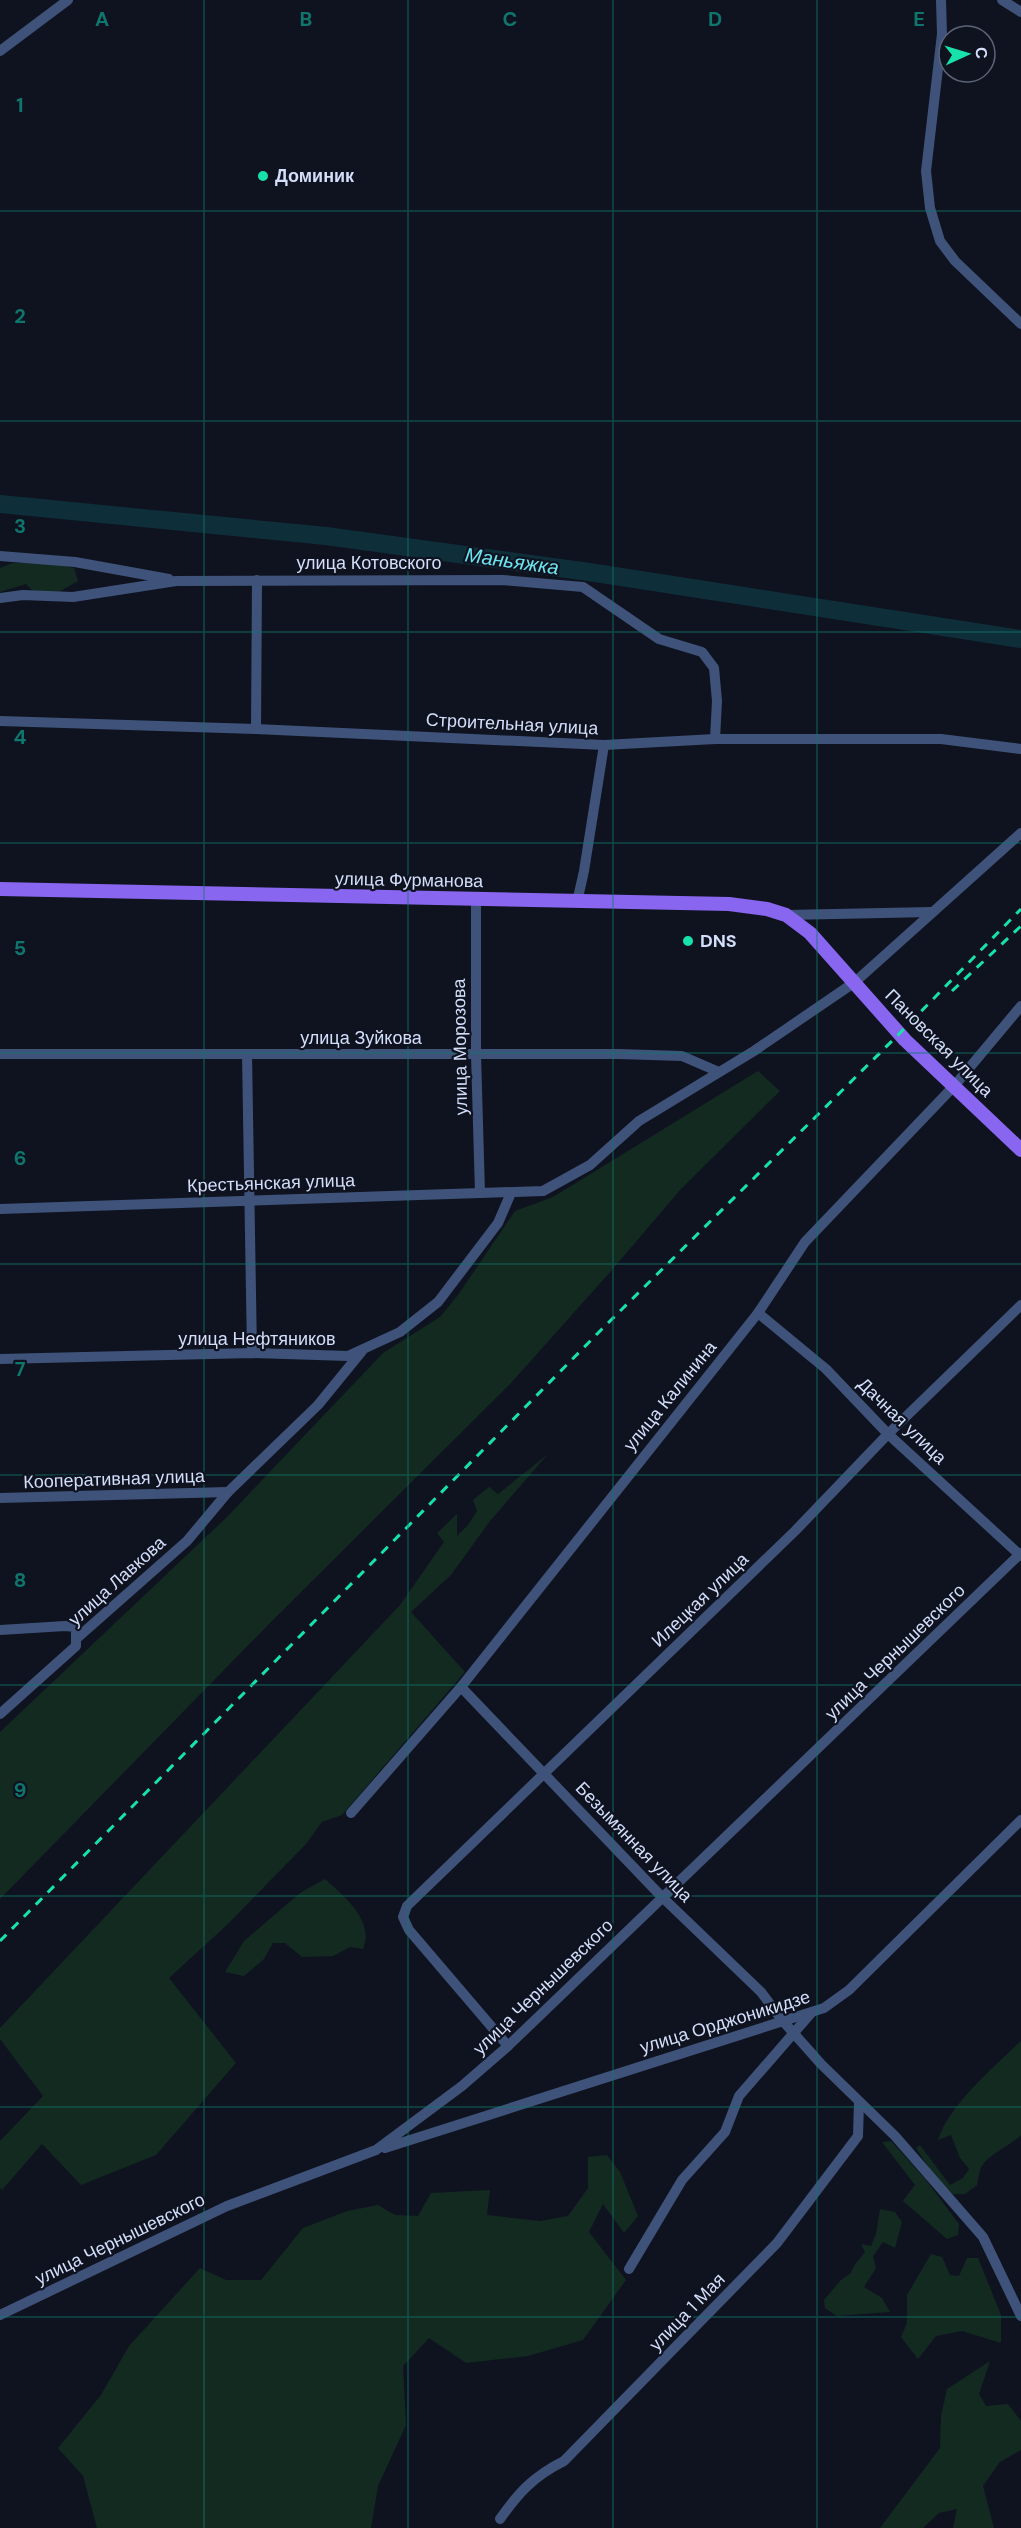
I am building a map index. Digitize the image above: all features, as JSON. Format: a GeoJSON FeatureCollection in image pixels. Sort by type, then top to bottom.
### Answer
{"type":"FeatureCollection","features":[{"type":"Feature","properties":{"kind":"main road","name":"улица Фурманова"},"geometry":{"type":"LineString","coordinates":[[0,890],[729,904],[767,909],[786,915],[810,933]]}},
{"type":"Feature","properties":{"kind":"main road","name":"Пановская улица"},"geometry":{"type":"LineString","coordinates":[[810,933],[905,1040],[1021,1150]]}},
{"type":"Feature","properties":{"kind":"street"},"geometry":{"type":"LineString","coordinates":[[0,51],[68,0]]}},
{"type":"Feature","properties":{"kind":"street"},"geometry":{"type":"LineString","coordinates":[[941,0],[942,34],[926,171],[930,208],[940,241],[955,261],[1021,324]]}},
{"type":"Feature","properties":{"kind":"street"},"geometry":{"type":"LineString","coordinates":[[1002,0],[1021,12]]}},
{"type":"Feature","properties":{"kind":"street"},"geometry":{"type":"LineString","coordinates":[[0,556],[75,562],[176,581]]}},
{"type":"Feature","properties":{"kind":"street","name":"улица Котовского"},"geometry":{"type":"LineString","coordinates":[[0,598],[23,594],[73,597],[176,581],[503,579],[583,587],[659,639],[702,652],[714,668],[717,701],[715,739]]}},
{"type":"Feature","properties":{"kind":"street"},"geometry":{"type":"LineString","coordinates":[[256,729],[257,580]]}},
{"type":"Feature","properties":{"kind":"street","name":"Строительная улица"},"geometry":{"type":"LineString","coordinates":[[0,721],[256,729],[604,746],[715,739],[940,739],[1021,749]]}},
{"type":"Feature","properties":{"kind":"street"},"geometry":{"type":"LineString","coordinates":[[577,902],[604,746]]}},
{"type":"Feature","properties":{"kind":"street"},"geometry":{"type":"LineString","coordinates":[[719,1072],[754,1051],[855,982],[1021,833]]}},
{"type":"Feature","properties":{"kind":"street","name":"улица Морозова"},"geometry":{"type":"LineString","coordinates":[[476,900],[476,1055],[480,1193]]}},
{"type":"Feature","properties":{"kind":"street"},"geometry":{"type":"LineString","coordinates":[[786,915],[932,912]]}},
{"type":"Feature","properties":{"kind":"street","name":"улица Калинина"},"geometry":{"type":"LineString","coordinates":[[351,1813],[461,1687],[758,1312],[805,1242],[955,1085],[1021,1006]]}},
{"type":"Feature","properties":{"kind":"street","name":"улица Зуйкова"},"geometry":{"type":"LineString","coordinates":[[0,1054],[682,1056],[719,1072]]}},
{"type":"Feature","properties":{"kind":"street"},"geometry":{"type":"LineString","coordinates":[[247,1054],[252,1353]]}},
{"type":"Feature","properties":{"kind":"street","name":"Крестьянская улица"},"geometry":{"type":"LineString","coordinates":[[0,1209],[543,1191],[590,1165],[639,1121],[719,1072]]}},
{"type":"Feature","properties":{"kind":"street","name":"улица Нефтяников"},"geometry":{"type":"LineString","coordinates":[[0,1359],[252,1353],[348,1356],[367,1345],[400,1332],[438,1302],[498,1223],[511,1193]]}},
{"type":"Feature","properties":{"kind":"street","name":"Илецкая улица"},"geometry":{"type":"LineString","coordinates":[[508,2046],[409,1930],[403,1917],[407,1906],[795,1531],[888,1434],[1021,1305]]}},
{"type":"Feature","properties":{"kind":"street","name":"Дачная улица"},"geometry":{"type":"LineString","coordinates":[[758,1312],[826,1369],[888,1434],[1021,1554]]}},
{"type":"Feature","properties":{"kind":"street","name":"улица Лавкова"},"geometry":{"type":"LineString","coordinates":[[0,1714],[76,1646],[76,1639],[187,1541],[228,1492],[318,1405],[367,1345]]}},
{"type":"Feature","properties":{"kind":"street","name":"Кооперативная улица"},"geometry":{"type":"LineString","coordinates":[[0,1498],[228,1492]]}},
{"type":"Feature","properties":{"kind":"street","name":"улица Чернышевского"},"geometry":{"type":"LineString","coordinates":[[0,2315],[227,2206],[376,2150],[462,2086],[508,2046],[661,1896],[1021,1554]]}},
{"type":"Feature","properties":{"kind":"street"},"geometry":{"type":"LineString","coordinates":[[0,1630],[76,1627],[76,1639]]}},
{"type":"Feature","properties":{"kind":"street","name":"Безымянная улица"},"geometry":{"type":"LineString","coordinates":[[461,1687],[661,1896],[761,1992],[782,2020],[859,2102],[895,2136],[983,2237],[1021,2316]]}},
{"type":"Feature","properties":{"kind":"street","name":"улица Орджоникидзе"},"geometry":{"type":"LineString","coordinates":[[376,2150],[824,2008],[849,1990],[1021,1820]]}},
{"type":"Feature","properties":{"kind":"street"},"geometry":{"type":"LineString","coordinates":[[628,2269],[682,2180],[725,2132],[739,2096],[813,2012]]}},
{"type":"Feature","properties":{"kind":"street","name":"улица 1 Мая"},"geometry":{"type":"LineString","coordinates":[[501,2519],[518,2493],[545,2470],[564,2461],[777,2243],[858,2136],[859,2102]]}},
{"type":"Feature","properties":{"kind":"green space"},"geometry":{"type":"Polygon","coordinates":[[[13,563],[53,563],[74,568],[78,581],[57,593],[34,592],[26,584],[0,592],[0,568],[13,563]]]}},
{"type":"Feature","properties":{"kind":"green space"},"geometry":{"type":"Polygon","coordinates":[[[758,1071],[780,1091],[681,1189],[511,1383],[272,1621],[0,1899],[0,1732],[227,1517],[383,1353],[440,1317],[458,1295],[515,1211],[553,1197],[758,1071]]]}},
{"type":"Feature","properties":{"kind":"green space"},"geometry":{"type":"Polygon","coordinates":[[[548,1454],[490,1521],[451,1575],[411,1612],[465,1672],[342,1815],[322,1822],[306,1844],[229,1923],[169,1978],[236,2063],[156,2155],[81,2185],[42,2144],[2,2190],[0,2188],[0,2141],[43,2096],[0,2039],[0,2028],[400,1605],[444,1542],[437,1533],[457,1514],[457,1536],[477,1511],[473,1500],[489,1487],[498,1494],[548,1454]]]}},
{"type":"Feature","properties":{"kind":"green space"},"geometry":{"type":"Polygon","coordinates":[[[325,1879],[349,1901],[361,1919],[366,1939],[363,1949],[350,1947],[333,1956],[302,1957],[285,1943],[273,1943],[264,1959],[244,1976],[225,1972],[244,1941],[300,1893],[325,1879]]]}},
{"type":"Feature","properties":{"kind":"green space"},"geometry":{"type":"Polygon","coordinates":[[[1021,2041],[1021,2135],[985,2162],[980,2170],[977,2185],[965,2194],[953,2194],[938,2182],[916,2148],[920,2145],[950,2185],[963,2178],[969,2169],[960,2158],[951,2135],[938,2140],[943,2127],[962,2100],[1021,2041]]]}},
{"type":"Feature","properties":{"kind":"green space"},"geometry":{"type":"Polygon","coordinates":[[[891,2141],[926,2180],[959,2224],[958,2235],[947,2239],[903,2201],[915,2185],[882,2142],[891,2141]]]}},
{"type":"Feature","properties":{"kind":"green space"},"geometry":{"type":"Polygon","coordinates":[[[607,2155],[620,2172],[638,2216],[624,2233],[603,2204],[589,2232],[626,2280],[583,2340],[528,2356],[466,2363],[429,2338],[403,2366],[406,2425],[378,2486],[371,2528],[97,2528],[83,2476],[58,2448],[101,2395],[129,2346],[200,2268],[226,2280],[261,2280],[303,2228],[347,2211],[378,2205],[395,2215],[418,2216],[431,2193],[490,2190],[487,2215],[540,2221],[568,2216],[588,2188],[588,2157],[607,2155]]]}},
{"type":"Feature","properties":{"kind":"green space"},"geometry":{"type":"Polygon","coordinates":[[[880,2209],[895,2212],[902,2222],[895,2248],[883,2242],[873,2256],[876,2268],[864,2287],[882,2298],[890,2312],[837,2316],[825,2308],[824,2300],[841,2280],[851,2273],[865,2252],[861,2244],[871,2246],[876,2234],[880,2209]]]}},
{"type":"Feature","properties":{"kind":"green space"},"geometry":{"type":"Polygon","coordinates":[[[931,2254],[942,2257],[950,2275],[959,2276],[967,2258],[978,2258],[1001,2315],[1001,2343],[962,2331],[936,2336],[918,2359],[901,2337],[907,2323],[907,2295],[931,2254]]]}},
{"type":"Feature","properties":{"kind":"green space"},"geometry":{"type":"Polygon","coordinates":[[[990,2361],[979,2394],[986,2406],[1008,2404],[1021,2421],[1021,2450],[1000,2462],[983,2486],[994,2528],[953,2528],[957,2509],[939,2513],[923,2528],[880,2528],[940,2448],[941,2416],[947,2389],[990,2361]]]}},
{"type":"Feature","properties":{"kind":"waterway","name":"Маньяжка"},"geometry":{"type":"LineString","coordinates":[[0,504],[326,536],[589,572],[1021,639]]}},
{"type":"Feature","properties":{"kind":"railway"},"geometry":{"type":"LineString","coordinates":[[0,1941],[602,1329],[900,1033],[1021,909]]}},
{"type":"Feature","properties":{"kind":"railway"},"geometry":{"type":"LineString","coordinates":[[952,991],[1021,926]]}},
{"type":"Feature","properties":{"kind":"place","name":"Доминик"},"geometry":{"type":"Point","coordinates":[263,176]}},
{"type":"Feature","properties":{"kind":"place","name":"DNS"},"geometry":{"type":"Point","coordinates":[688,941]}}]}
